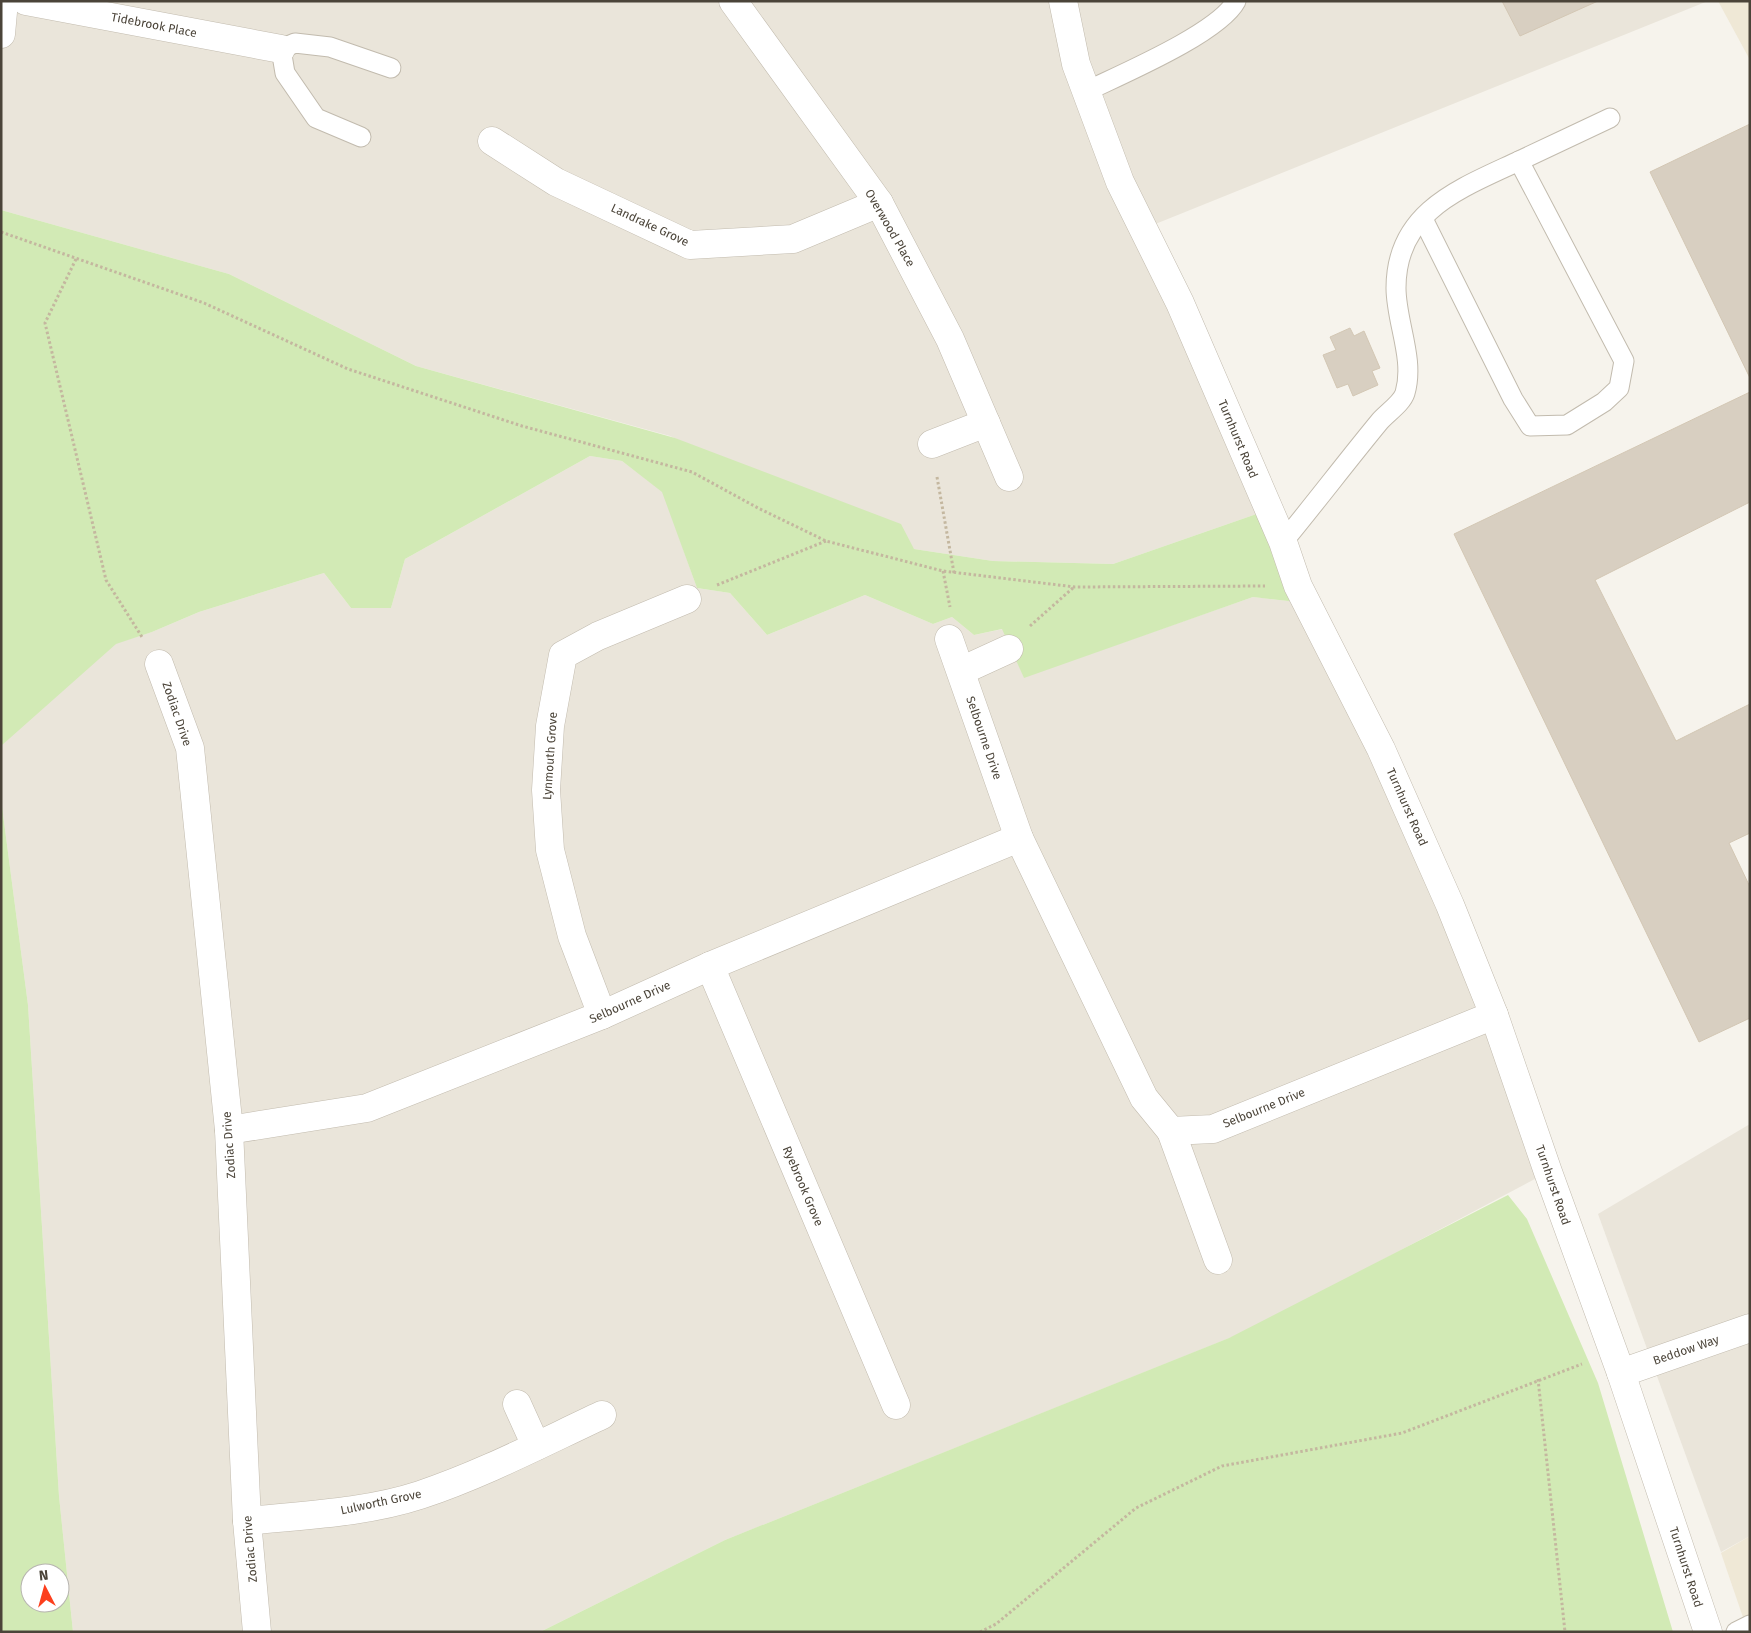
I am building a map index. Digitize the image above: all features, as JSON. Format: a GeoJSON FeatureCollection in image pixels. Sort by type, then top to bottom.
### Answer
{"type":"FeatureCollection","features":[{"type":"Feature","properties":{"kind":"street"},"geometry":{"type":"LineString","coordinates":[[1,34],[4,1]]}},
{"type":"Feature","properties":{"kind":"street","name":"Tidebrook Place"},"geometry":{"type":"LineString","coordinates":[[26,1],[281,49]]}},
{"type":"Feature","properties":{"kind":"street","name":"Overwood Place"},"geometry":{"type":"LineString","coordinates":[[733,1],[879,203],[950,339],[1009,477]]}},
{"type":"Feature","properties":{"kind":"street","name":"Turnhurst Road"},"geometry":{"type":"LineString","coordinates":[[1063,1],[1076,64],[1120,182],[1180,303],[1283,542],[1298,586],[1381,749],[1450,905],[1494,1015],[1617,1363],[1708,1632]]}},
{"type":"Feature","properties":{"kind":"street","name":"Landrake Grove"},"geometry":{"type":"LineString","coordinates":[[492,141],[556,182],[690,245],[793,239],[879,203]]}},
{"type":"Feature","properties":{"kind":"street"},"geometry":{"type":"LineString","coordinates":[[932,444],[986,423]]}},
{"type":"Feature","properties":{"kind":"street","name":"Lynmouth Grove"},"geometry":{"type":"LineString","coordinates":[[602,1015],[572,936],[550,850],[546,790],[550,726],[563,655],[598,636],[687,599]]}},
{"type":"Feature","properties":{"kind":"street","name":"Selbourne Drive"},"geometry":{"type":"LineString","coordinates":[[949,639],[1019,838],[1144,1098],[1171,1131],[1213,1129],[1494,1015]]}},
{"type":"Feature","properties":{"kind":"street"},"geometry":{"type":"LineString","coordinates":[[961,671],[1009,649]]}},
{"type":"Feature","properties":{"kind":"street","name":"Zodiac Drive"},"geometry":{"type":"LineString","coordinates":[[159,664],[190,748],[229,1130],[247,1521],[257,1632]]}},
{"type":"Feature","properties":{"kind":"street","name":"Selbourne Drive"},"geometry":{"type":"LineString","coordinates":[[229,1130],[367,1108],[602,1015],[710,966],[1019,838]]}},
{"type":"Feature","properties":{"kind":"street","name":"Ryebrook Grove"},"geometry":{"type":"LineString","coordinates":[[710,966],[896,1405]]}},
{"type":"Feature","properties":{"kind":"street"},"geometry":{"type":"LineString","coordinates":[[1171,1131],[1218,1260]]}},
{"type":"Feature","properties":{"kind":"street","name":"Beddow Way"},"geometry":{"type":"LineString","coordinates":[[1617,1363],[1750,1328]]}},
{"type":"Feature","properties":{"kind":"street"},"geometry":{"type":"LineString","coordinates":[[517,1404],[536,1446]]}},
{"type":"Feature","properties":{"kind":"street","name":"Lulworth Grove"},"geometry":{"type":"LineString","coordinates":[[247,1521],[352,1510],[419,1495],[496,1464],[602,1415]]}},
{"type":"Feature","properties":{"kind":"lane"},"geometry":{"type":"LineString","coordinates":[[1087,91],[1172,50],[1231,12],[1236,1]]}},
{"type":"Feature","properties":{"kind":"lane"},"geometry":{"type":"LineString","coordinates":[[361,137],[316,118],[285,73],[281,49],[294,43],[330,47],[391,68]]}},
{"type":"Feature","properties":{"kind":"lane"},"geometry":{"type":"LineString","coordinates":[[1283,542],[1318,501],[1384,416],[1404,394],[1408,369],[1396,290],[1398,261],[1409,234],[1440,200],[1488,174],[1610,118]]}},
{"type":"Feature","properties":{"kind":"lane"},"geometry":{"type":"LineString","coordinates":[[1423,219],[1513,399],[1530,426],[1566,425],[1604,402],[1619,388],[1624,361],[1519,161]]}},
{"type":"Feature","properties":{"kind":"lane"},"geometry":{"type":"LineString","coordinates":[[1736,1632],[1750,1624]]}},
{"type":"Feature","properties":{"kind":"path"},"geometry":{"type":"LineString","coordinates":[[1,232],[204,303],[348,369],[522,426],[692,472],[758,508],[826,541],[954,573],[1075,587],[1298,586]]}},
{"type":"Feature","properties":{"kind":"path"},"geometry":{"type":"LineString","coordinates":[[76,259],[46,324],[106,580],[159,664]]}},
{"type":"Feature","properties":{"kind":"path"},"geometry":{"type":"LineString","coordinates":[[932,444],[954,573]]}},
{"type":"Feature","properties":{"kind":"path"},"geometry":{"type":"LineString","coordinates":[[687,599],[750,570],[826,541]]}},
{"type":"Feature","properties":{"kind":"path"},"geometry":{"type":"LineString","coordinates":[[1009,649],[1038,618],[1075,587]]}},
{"type":"Feature","properties":{"kind":"path"},"geometry":{"type":"LineString","coordinates":[[980,1632],[996,1624],[1136,1508],[1222,1466],[1402,1433],[1538,1379],[1617,1363]]}},
{"type":"Feature","properties":{"kind":"path"},"geometry":{"type":"LineString","coordinates":[[1538,1379],[1565,1632]]}},
{"type":"Feature","properties":{"kind":"shaded area"},"geometry":{"type":"Polygon","coordinates":[[[1,1],[1708,1],[1143,229],[1268,510],[1113,564],[993,561],[914,549],[670,436],[416,366],[229,274],[1,210],[1,1]]]}},
{"type":"Feature","properties":{"kind":"shaded area"},"geometry":{"type":"Polygon","coordinates":[[[1718,1],[1750,1],[1750,60],[1718,1]]]}},
{"type":"Feature","properties":{"kind":"shaded area"},"geometry":{"type":"Polygon","coordinates":[[[590,456],[622,461],[663,492],[697,588],[730,593],[767,635],[865,595],[933,624],[952,617],[974,635],[1003,629],[1024,677],[1253,597],[1307,603],[1381,749],[1548,1172],[1252,1329],[725,1540],[540,1632],[73,1632],[70,1603],[70,1563],[66,1563],[59,1496],[28,1005],[1,799],[1,746],[101,648],[152,632],[199,612],[324,573],[351,608],[391,608],[405,559],[590,456]]]}},
{"type":"Feature","properties":{"kind":"shaded area"},"geometry":{"type":"Polygon","coordinates":[[[1750,1124],[1750,1536],[1721,1552],[1598,1214],[1750,1124]]]}},
{"type":"Feature","properties":{"kind":"shaded area"},"geometry":{"type":"Polygon","coordinates":[[[1750,1536],[1750,1632],[1748,1632],[1721,1553],[1750,1536]]]}},
{"type":"Feature","properties":{"kind":"green space"},"geometry":{"type":"Polygon","coordinates":[[[1,210],[229,274],[416,366],[675,438],[901,524],[914,549],[993,561],[1113,564],[1268,510],[1306,603],[1253,597],[1024,678],[1002,629],[974,635],[952,617],[933,624],[865,595],[767,635],[730,593],[697,588],[662,492],[622,461],[590,456],[405,559],[391,608],[351,608],[324,573],[199,612],[152,632],[116,644],[1,746],[1,210]]]}},
{"type":"Feature","properties":{"kind":"green space"},"geometry":{"type":"Polygon","coordinates":[[[1,799],[28,1005],[59,1496],[66,1563],[20,1563],[20,1613],[70,1613],[70,1603],[73,1632],[1,1632],[1,799]]]}},
{"type":"Feature","properties":{"kind":"green space"},"geometry":{"type":"Polygon","coordinates":[[[1508,1195],[1527,1219],[1598,1383],[1673,1632],[540,1632],[725,1540],[1229,1338],[1508,1195]]]}},
{"type":"Feature","properties":{"kind":"building"},"geometry":{"type":"Polygon","coordinates":[[[1502,1],[1598,1],[1520,36],[1502,1]]]}},
{"type":"Feature","properties":{"kind":"building"},"geometry":{"type":"Polygon","coordinates":[[[1750,124],[1750,378],[1650,172],[1750,124]]]}},
{"type":"Feature","properties":{"kind":"building"},"geometry":{"type":"Polygon","coordinates":[[[1350,328],[1354,336],[1364,331],[1380,368],[1372,371],[1378,385],[1353,396],[1348,384],[1337,388],[1323,355],[1336,350],[1330,337],[1350,328]]]}},
{"type":"Feature","properties":{"kind":"building"},"geometry":{"type":"Polygon","coordinates":[[[1750,392],[1750,502],[1595,580],[1676,741],[1750,704],[1750,833],[1729,843],[1750,887],[1750,1018],[1699,1042],[1454,534],[1750,392]]]}}]}
